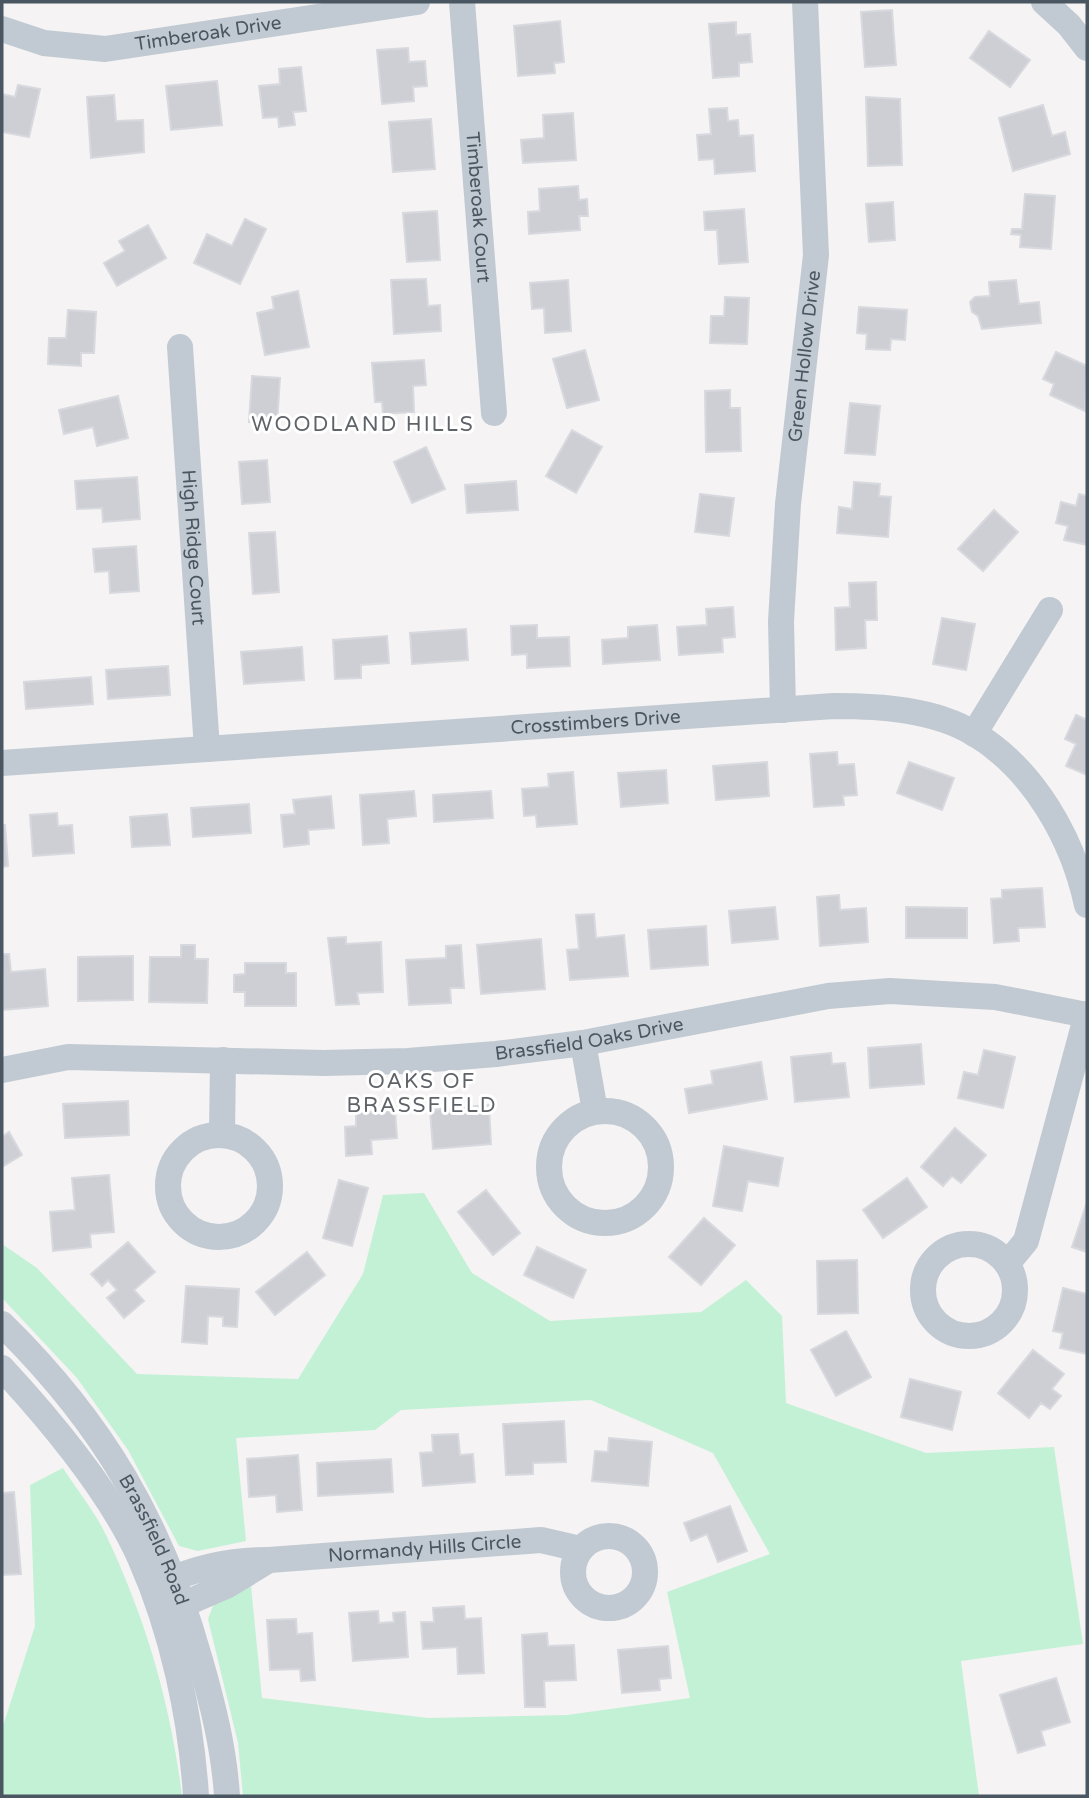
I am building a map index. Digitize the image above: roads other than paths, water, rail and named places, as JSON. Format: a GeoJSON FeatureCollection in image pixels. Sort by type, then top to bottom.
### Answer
{"type":"FeatureCollection","features":[{"type":"Feature","properties":{"kind":"street","name":"Timberoak Drive"},"geometry":{"type":"LineString","coordinates":[[2,29],[44,43],[105,49],[417,2]]}},
{"type":"Feature","properties":{"kind":"street","name":"Timberoak Court"},"geometry":{"type":"LineString","coordinates":[[462,2],[494,413]]}},
{"type":"Feature","properties":{"kind":"street","name":"Green Hollow Drive"},"geometry":{"type":"LineString","coordinates":[[783,710],[781,621],[788,504],[816,255],[805,2]]}},
{"type":"Feature","properties":{"kind":"street"},"geometry":{"type":"LineString","coordinates":[[1044,2],[1069,24],[1087,48]]}},
{"type":"Feature","properties":{"kind":"street","name":"High Ridge Court"},"geometry":{"type":"LineString","coordinates":[[180,347],[207,749]]}},
{"type":"Feature","properties":{"kind":"street"},"geometry":{"type":"LineString","coordinates":[[974,734],[1051,610]]}},
{"type":"Feature","properties":{"kind":"street","name":"Crosstimbers Drive"},"geometry":{"type":"LineString","coordinates":[[2,763],[783,710],[869,706],[906,710],[974,734],[1006,759],[1031,786],[1060,826],[1082,880],[1087,905]]}},
{"type":"Feature","properties":{"kind":"street","name":"Brassfield Oaks Drive"},"geometry":{"type":"LineString","coordinates":[[2,1070],[68,1057],[408,1061],[583,1043],[815,998],[890,991],[995,997],[1087,1015]]}},
{"type":"Feature","properties":{"kind":"street"},"geometry":{"type":"LineString","coordinates":[[1007,1264],[1026,1241],[1087,1015]]}},
{"type":"Feature","properties":{"kind":"street"},"geometry":{"type":"LineString","coordinates":[[583,1043],[595,1111]]}},
{"type":"Feature","properties":{"kind":"street"},"geometry":{"type":"LineString","coordinates":[[222,1135],[223,1060]]}},
{"type":"Feature","properties":{"kind":"street"},"geometry":{"type":"LineString","coordinates":[[595,1111],[612,1111],[642,1124],[652,1137],[661,1168],[651,1199],[639,1211],[625,1219],[607,1223],[588,1220],[571,1212],[558,1199],[549,1172],[553,1145],[563,1129],[578,1117],[595,1111]]}},
{"type":"Feature","properties":{"kind":"street","name":"Brassfield Road"},"geometry":{"type":"LineString","coordinates":[[2,1324],[36,1358],[85,1416],[130,1485],[159,1540],[163,1583],[213,1705],[227,1796]]}},
{"type":"Feature","properties":{"kind":"street","name":"Brassfield Road"},"geometry":{"type":"LineString","coordinates":[[2,1368],[58,1434],[104,1498],[139,1556],[163,1583]]}},
{"type":"Feature","properties":{"kind":"street","name":"Normandy Hills Circle"},"geometry":{"type":"LineString","coordinates":[[163,1583],[233,1560],[269,1560],[541,1540],[580,1549]]}},
{"type":"Feature","properties":{"kind":"street","name":"Normandy Hills Circle"},"geometry":{"type":"LineString","coordinates":[[172,1609],[228,1585],[269,1560]]}},
{"type":"Feature","properties":{"kind":"street","name":"Brassfield Road"},"geometry":{"type":"LineString","coordinates":[[172,1609],[194,1760],[196,1796]]}},
{"type":"Feature","properties":{"kind":"district","name":"WOODLAND HILLS"},"geometry":{"type":"Point","coordinates":[363,424]}},
{"type":"Feature","properties":{"kind":"district","name":"OAKS OF BRASSFIELD"},"geometry":{"type":"Point","coordinates":[422,1093]}}]}
